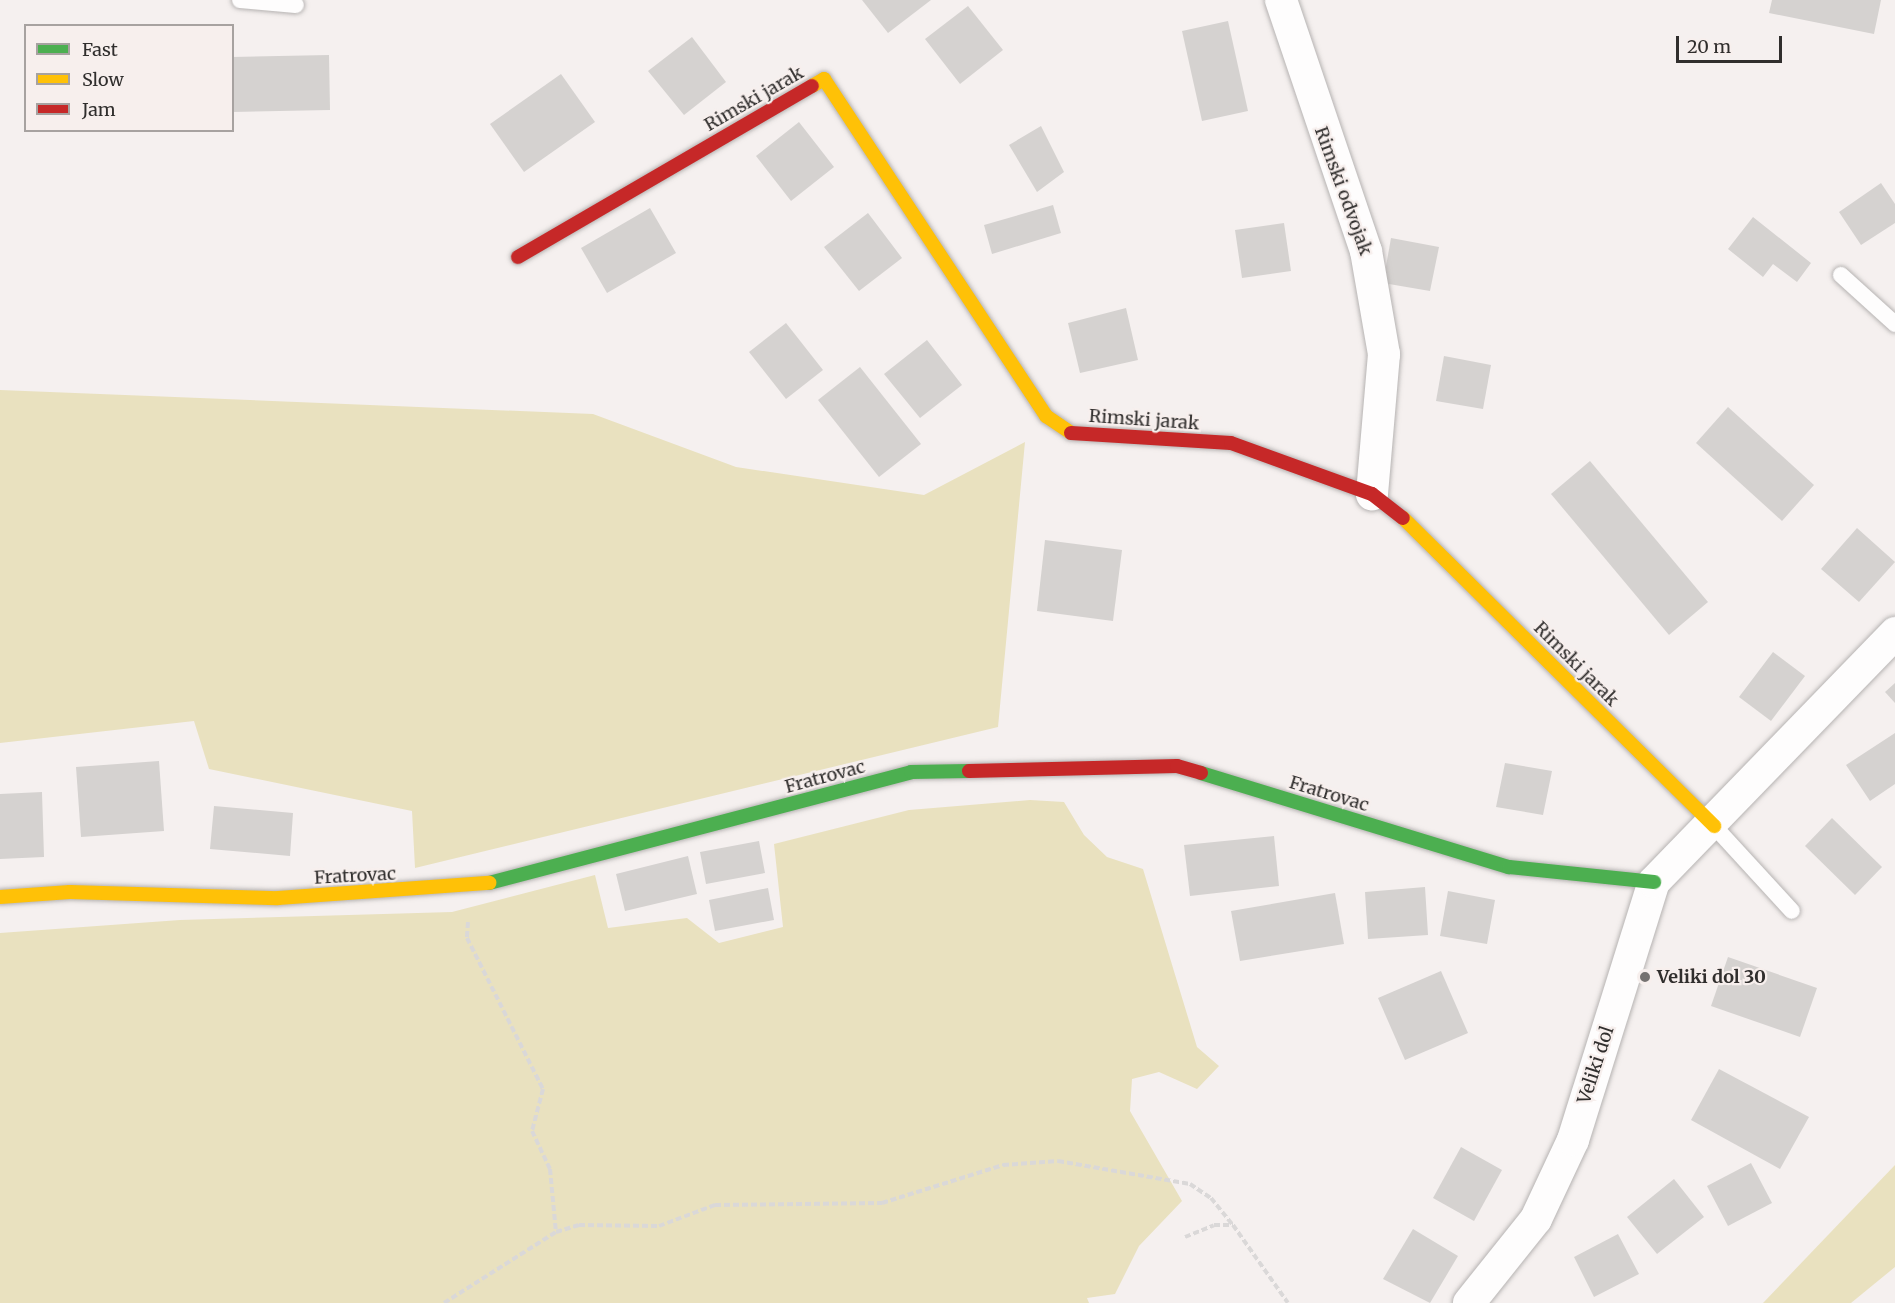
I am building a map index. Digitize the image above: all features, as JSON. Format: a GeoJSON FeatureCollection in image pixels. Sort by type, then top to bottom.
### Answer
{"type":"FeatureCollection","features":[{"type":"Feature","properties":{"kind":"street","name":"Rimski odvojak"},"geometry":{"type":"LineString","coordinates":[[1281,0],[1366,251],[1383,354],[1372,494]]}},
{"type":"Feature","properties":{"kind":"street","name":"Rimski jarak"},"geometry":{"type":"LineString","coordinates":[[518,257],[824,79],[1046,416],[1070,433],[1231,443],[1372,494],[1415,527],[1714,826]]}},
{"type":"Feature","properties":{"kind":"street","name":"Veliki dol"},"geometry":{"type":"LineString","coordinates":[[1468,1303],[1536,1219],[1573,1140],[1654,882],[1714,826],[1818,708],[1895,633]]}},
{"type":"Feature","properties":{"kind":"street","name":"Fratrovac"},"geometry":{"type":"LineString","coordinates":[[0,897],[70,892],[278,898],[471,888],[911,772],[1177,766],[1509,867],[1654,882]]}},
{"type":"Feature","properties":{"kind":"lane"},"geometry":{"type":"LineString","coordinates":[[240,0],[296,5]]}},
{"type":"Feature","properties":{"kind":"lane"},"geometry":{"type":"LineString","coordinates":[[1841,275],[1895,324]]}},
{"type":"Feature","properties":{"kind":"lane"},"geometry":{"type":"LineString","coordinates":[[1714,826],[1792,911]]}},
{"type":"Feature","properties":{"kind":"path"},"geometry":{"type":"LineString","coordinates":[[471,888],[467,938],[543,1089],[532,1131],[550,1170],[556,1232]]}},
{"type":"Feature","properties":{"kind":"path"},"geometry":{"type":"LineString","coordinates":[[444,1303],[556,1232],[579,1225],[659,1226],[715,1205],[882,1203],[1002,1164],[1058,1161],[1190,1184],[1211,1198],[1288,1303]]}},
{"type":"Feature","properties":{"kind":"path"},"geometry":{"type":"LineString","coordinates":[[1185,1237],[1214,1225],[1233,1225]]}},
{"type":"Feature","properties":{"kind":"shaded area"},"geometry":{"type":"Polygon","coordinates":[[[0,390],[593,414],[736,467],[924,495],[1025,442],[998,727],[415,868],[412,811],[209,769],[194,721],[0,743],[0,390]]]}},
{"type":"Feature","properties":{"kind":"shaded area"},"geometry":{"type":"Polygon","coordinates":[[[1030,800],[1064,802],[1084,835],[1107,857],[1143,869],[1197,1047],[1219,1066],[1197,1089],[1159,1072],[1132,1079],[1130,1111],[1182,1201],[1139,1246],[1115,1294],[1087,1298],[1089,1303],[0,1303],[0,933],[180,920],[452,912],[595,875],[608,928],[687,918],[719,943],[783,927],[774,844],[909,810],[1030,800]]]}},
{"type":"Feature","properties":{"kind":"shaded area"},"geometry":{"type":"Polygon","coordinates":[[[1895,1165],[1895,1267],[1851,1303],[1763,1303],[1895,1165]]]}},
{"type":"Feature","properties":{"kind":"building"},"geometry":{"type":"Polygon","coordinates":[[[862,0],[931,0],[888,33],[862,0]]]}},
{"type":"Feature","properties":{"kind":"building"},"geometry":{"type":"Polygon","coordinates":[[[1772,0],[1881,0],[1874,34],[1769,13],[1772,0]]]}},
{"type":"Feature","properties":{"kind":"building"},"geometry":{"type":"Polygon","coordinates":[[[968,6],[1003,50],[960,84],[925,39],[968,6]]]}},
{"type":"Feature","properties":{"kind":"building"},"geometry":{"type":"Polygon","coordinates":[[[1228,21],[1248,111],[1202,121],[1182,31],[1228,21]]]}},
{"type":"Feature","properties":{"kind":"building"},"geometry":{"type":"Polygon","coordinates":[[[692,37],[726,82],[684,115],[648,71],[692,37]]]}},
{"type":"Feature","properties":{"kind":"building"},"geometry":{"type":"Polygon","coordinates":[[[329,55],[330,110],[234,112],[234,57],[329,55]]]}},
{"type":"Feature","properties":{"kind":"building"},"geometry":{"type":"Polygon","coordinates":[[[561,74],[595,122],[524,172],[490,124],[561,74]]]}},
{"type":"Feature","properties":{"kind":"building"},"geometry":{"type":"Polygon","coordinates":[[[799,122],[834,167],[791,201],[756,156],[799,122]]]}},
{"type":"Feature","properties":{"kind":"building"},"geometry":{"type":"Polygon","coordinates":[[[1041,126],[1064,172],[1037,192],[1009,145],[1041,126]]]}},
{"type":"Feature","properties":{"kind":"building"},"geometry":{"type":"Polygon","coordinates":[[[1881,183],[1895,204],[1895,223],[1861,245],[1839,212],[1881,183]]]}},
{"type":"Feature","properties":{"kind":"building"},"geometry":{"type":"Polygon","coordinates":[[[1053,205],[1061,233],[992,254],[984,225],[1053,205]]]}},
{"type":"Feature","properties":{"kind":"building"},"geometry":{"type":"Polygon","coordinates":[[[650,208],[676,253],[607,293],[581,248],[650,208]]]}},
{"type":"Feature","properties":{"kind":"building"},"geometry":{"type":"Polygon","coordinates":[[[868,213],[902,258],[859,291],[824,247],[868,213]]]}},
{"type":"Feature","properties":{"kind":"building"},"geometry":{"type":"Polygon","coordinates":[[[1753,217],[1811,263],[1797,282],[1773,264],[1763,277],[1728,249],[1753,217]]]}},
{"type":"Feature","properties":{"kind":"building"},"geometry":{"type":"Polygon","coordinates":[[[1284,223],[1291,271],[1242,278],[1235,230],[1284,223]]]}},
{"type":"Feature","properties":{"kind":"building"},"geometry":{"type":"Polygon","coordinates":[[[1391,238],[1439,247],[1430,291],[1383,283],[1391,238]]]}},
{"type":"Feature","properties":{"kind":"building"},"geometry":{"type":"Polygon","coordinates":[[[1126,308],[1138,360],[1080,373],[1068,323],[1126,308]]]}},
{"type":"Feature","properties":{"kind":"building"},"geometry":{"type":"Polygon","coordinates":[[[786,323],[823,370],[786,399],[749,352],[786,323]]]}},
{"type":"Feature","properties":{"kind":"building"},"geometry":{"type":"Polygon","coordinates":[[[927,340],[962,385],[920,418],[884,374],[927,340]]]}},
{"type":"Feature","properties":{"kind":"building"},"geometry":{"type":"Polygon","coordinates":[[[1444,356],[1491,365],[1483,409],[1436,401],[1444,356]]]}},
{"type":"Feature","properties":{"kind":"building"},"geometry":{"type":"Polygon","coordinates":[[[860,367],[921,444],[879,477],[818,400],[860,367]]]}},
{"type":"Feature","properties":{"kind":"building"},"geometry":{"type":"Polygon","coordinates":[[[1728,407],[1814,485],[1782,521],[1696,443],[1728,407]]]}},
{"type":"Feature","properties":{"kind":"building"},"geometry":{"type":"Polygon","coordinates":[[[1590,461],[1708,602],[1669,635],[1551,494],[1590,461]]]}},
{"type":"Feature","properties":{"kind":"building"},"geometry":{"type":"Polygon","coordinates":[[[1857,528],[1895,562],[1859,602],[1821,569],[1857,528]]]}},
{"type":"Feature","properties":{"kind":"building"},"geometry":{"type":"Polygon","coordinates":[[[1045,540],[1122,550],[1113,621],[1037,611],[1045,540]]]}},
{"type":"Feature","properties":{"kind":"building"},"geometry":{"type":"Polygon","coordinates":[[[1773,652],[1805,676],[1771,721],[1739,697],[1773,652]]]}},
{"type":"Feature","properties":{"kind":"building"},"geometry":{"type":"Polygon","coordinates":[[[1895,683],[1895,703],[1885,692],[1895,683]]]}},
{"type":"Feature","properties":{"kind":"building"},"geometry":{"type":"Polygon","coordinates":[[[1895,733],[1895,784],[1870,801],[1846,765],[1895,733]]]}},
{"type":"Feature","properties":{"kind":"building"},"geometry":{"type":"Polygon","coordinates":[[[159,761],[164,831],[81,837],[76,767],[159,761]]]}},
{"type":"Feature","properties":{"kind":"building"},"geometry":{"type":"Polygon","coordinates":[[[1505,763],[1552,771],[1543,815],[1496,807],[1505,763]]]}},
{"type":"Feature","properties":{"kind":"building"},"geometry":{"type":"Polygon","coordinates":[[[42,792],[44,857],[0,859],[0,794],[42,792]]]}},
{"type":"Feature","properties":{"kind":"building"},"geometry":{"type":"Polygon","coordinates":[[[214,806],[293,813],[290,856],[210,849],[214,806]]]}},
{"type":"Feature","properties":{"kind":"building"},"geometry":{"type":"Polygon","coordinates":[[[1832,818],[1882,867],[1855,895],[1805,846],[1832,818]]]}},
{"type":"Feature","properties":{"kind":"building"},"geometry":{"type":"Polygon","coordinates":[[[1274,836],[1279,886],[1190,896],[1184,845],[1274,836]]]}},
{"type":"Feature","properties":{"kind":"building"},"geometry":{"type":"Polygon","coordinates":[[[759,841],[765,873],[706,884],[700,852],[759,841]]]}},
{"type":"Feature","properties":{"kind":"building"},"geometry":{"type":"Polygon","coordinates":[[[688,856],[697,894],[625,911],[616,874],[688,856]]]}},
{"type":"Feature","properties":{"kind":"building"},"geometry":{"type":"Polygon","coordinates":[[[1425,887],[1428,935],[1368,939],[1365,892],[1425,887]]]}},
{"type":"Feature","properties":{"kind":"building"},"geometry":{"type":"Polygon","coordinates":[[[768,888],[774,920],[715,931],[709,900],[768,888]]]}},
{"type":"Feature","properties":{"kind":"building"},"geometry":{"type":"Polygon","coordinates":[[[1448,891],[1495,900],[1487,944],[1440,936],[1448,891]]]}},
{"type":"Feature","properties":{"kind":"building"},"geometry":{"type":"Polygon","coordinates":[[[1335,893],[1344,944],[1240,961],[1231,911],[1335,893]]]}},
{"type":"Feature","properties":{"kind":"building"},"geometry":{"type":"Polygon","coordinates":[[[1728,957],[1817,988],[1800,1037],[1711,1006],[1728,957]]]}},
{"type":"Feature","properties":{"kind":"building"},"geometry":{"type":"Polygon","coordinates":[[[1441,971],[1468,1033],[1405,1060],[1378,998],[1441,971]]]}},
{"type":"Feature","properties":{"kind":"building"},"geometry":{"type":"Polygon","coordinates":[[[1719,1069],[1809,1117],[1780,1169],[1691,1120],[1719,1069]]]}},
{"type":"Feature","properties":{"kind":"building"},"geometry":{"type":"Polygon","coordinates":[[[1461,1147],[1502,1170],[1474,1221],[1433,1198],[1461,1147]]]}},
{"type":"Feature","properties":{"kind":"building"},"geometry":{"type":"Polygon","coordinates":[[[1751,1163],[1772,1203],[1728,1226],[1707,1186],[1751,1163]]]}},
{"type":"Feature","properties":{"kind":"building"},"geometry":{"type":"Polygon","coordinates":[[[1674,1179],[1704,1217],[1657,1254],[1627,1217],[1674,1179]]]}},
{"type":"Feature","properties":{"kind":"building"},"geometry":{"type":"Polygon","coordinates":[[[1413,1229],[1458,1256],[1430,1303],[1383,1279],[1413,1229]]]}},
{"type":"Feature","properties":{"kind":"building"},"geometry":{"type":"Polygon","coordinates":[[[1618,1234],[1639,1274],[1594,1297],[1574,1257],[1618,1234]]]}},
{"type":"Feature","properties":{"kind":"traffic: fast"},"geometry":{"type":"LineString","coordinates":[[489,883],[911,772],[969,771]]}},
{"type":"Feature","properties":{"kind":"traffic: fast"},"geometry":{"type":"LineString","coordinates":[[1201,773],[1509,867],[1654,882]]}},
{"type":"Feature","properties":{"kind":"traffic: slow"},"geometry":{"type":"LineString","coordinates":[[812,86],[824,79],[1046,416],[1071,433]]}},
{"type":"Feature","properties":{"kind":"traffic: slow"},"geometry":{"type":"LineString","coordinates":[[1403,518],[1714,826]]}},
{"type":"Feature","properties":{"kind":"traffic: slow"},"geometry":{"type":"LineString","coordinates":[[0,897],[70,892],[278,898],[489,883]]}},
{"type":"Feature","properties":{"kind":"traffic: jam"},"geometry":{"type":"LineString","coordinates":[[518,257],[812,86]]}},
{"type":"Feature","properties":{"kind":"traffic: jam"},"geometry":{"type":"LineString","coordinates":[[1071,433],[1231,443],[1372,494],[1403,518]]}},
{"type":"Feature","properties":{"kind":"traffic: jam"},"geometry":{"type":"LineString","coordinates":[[969,771],[1177,766],[1201,773]]}},
{"type":"Feature","properties":{"kind":"place","name":"Veliki dol 30"},"geometry":{"type":"Point","coordinates":[1645,977]}}]}
